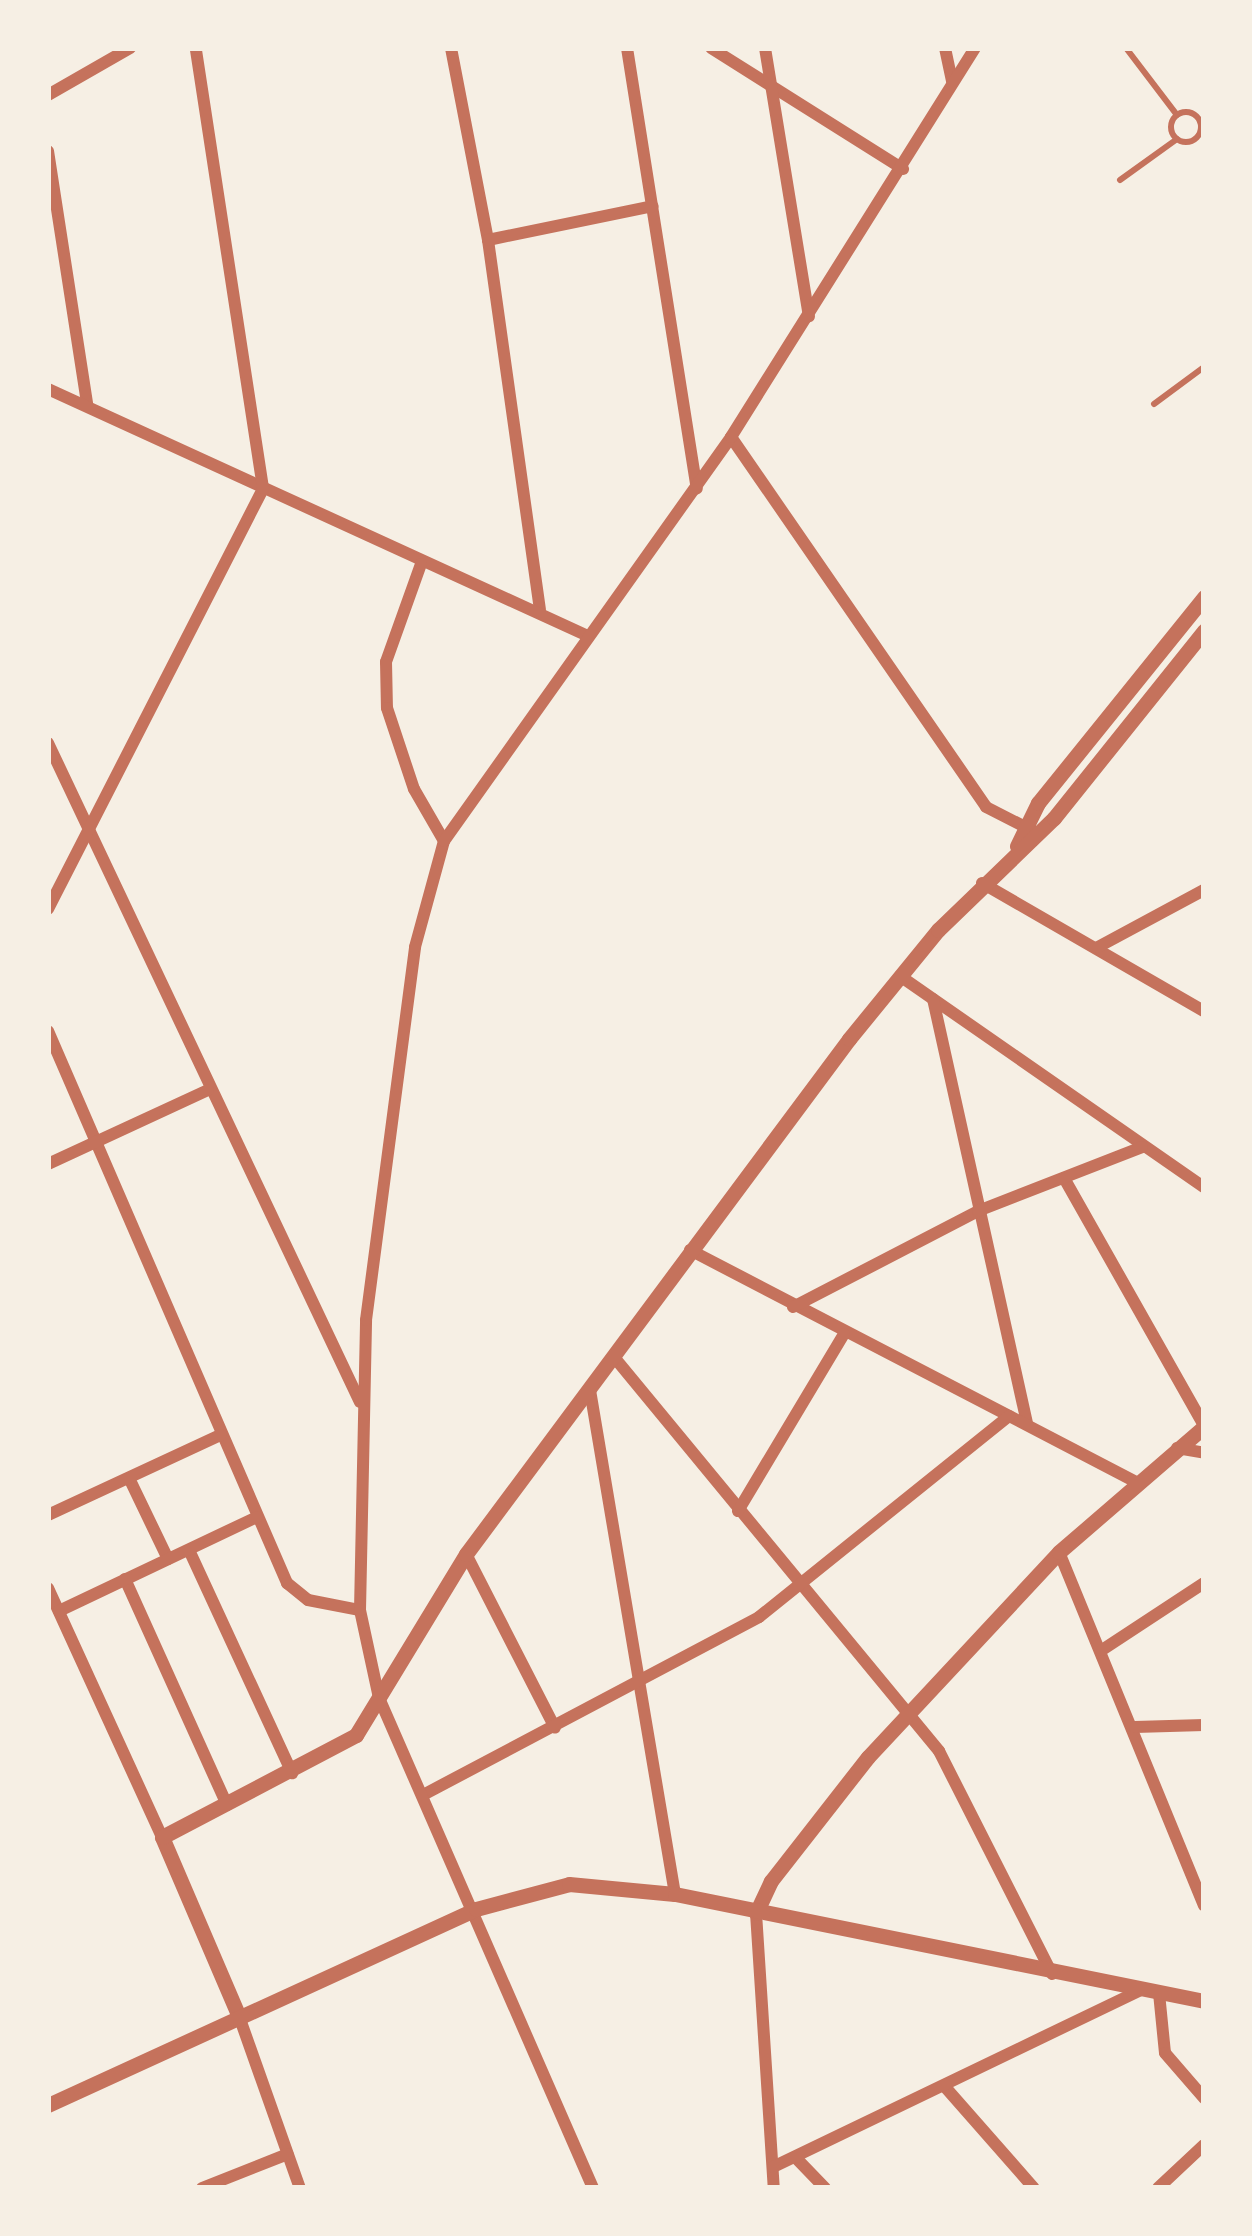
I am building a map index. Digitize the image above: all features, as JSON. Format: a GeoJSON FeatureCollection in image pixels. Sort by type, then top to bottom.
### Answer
{"type":"FeatureCollection","features":[{"type":"Feature","properties":{"kind":"street"},"geometry":{"type":"LineString","coordinates":[[48,95],[130,48]]}},
{"type":"Feature","properties":{"kind":"street"},"geometry":{"type":"LineString","coordinates":[[48,909],[263,488],[196,48]]}},
{"type":"Feature","properties":{"kind":"street"},"geometry":{"type":"LineString","coordinates":[[452,48],[488,241],[540,609]]}},
{"type":"Feature","properties":{"kind":"street"},"geometry":{"type":"LineString","coordinates":[[627,48],[697,488]]}},
{"type":"Feature","properties":{"kind":"street"},"geometry":{"type":"LineString","coordinates":[[711,48],[770,78],[903,169]]}},
{"type":"Feature","properties":{"kind":"street"},"geometry":{"type":"LineString","coordinates":[[765,48],[808,316]]}},
{"type":"Feature","properties":{"kind":"street"},"geometry":{"type":"LineString","coordinates":[[945,48],[952,82]]}},
{"type":"Feature","properties":{"kind":"street"},"geometry":{"type":"LineString","coordinates":[[592,2188],[476,1909],[380,1698],[360,1610],[361,1403],[392,1093],[429,875],[444,842],[697,488],[903,169],[975,48]]}},
{"type":"Feature","properties":{"kind":"street"},"geometry":{"type":"LineString","coordinates":[[48,151],[87,404]]}},
{"type":"Feature","properties":{"kind":"street"},"geometry":{"type":"LineString","coordinates":[[488,241],[653,206]]}},
{"type":"Feature","properties":{"kind":"street"},"geometry":{"type":"LineString","coordinates":[[48,388],[421,564],[540,609],[589,636]]}},
{"type":"Feature","properties":{"kind":"street"},"geometry":{"type":"LineString","coordinates":[[730,437],[986,807],[1032,830]]}},
{"type":"Feature","properties":{"kind":"street"},"geometry":{"type":"LineString","coordinates":[[421,564],[386,662],[388,708],[414,789],[444,842]]}},
{"type":"Feature","properties":{"kind":"street"},"geometry":{"type":"LineString","coordinates":[[1032,830],[1204,598]]}},
{"type":"Feature","properties":{"kind":"street"},"geometry":{"type":"LineString","coordinates":[[162,1838],[348,1743],[466,1554],[900,976],[1204,631]]}},
{"type":"Feature","properties":{"kind":"street"},"geometry":{"type":"LineString","coordinates":[[48,743],[208,1090],[361,1403]]}},
{"type":"Feature","properties":{"kind":"street"},"geometry":{"type":"LineString","coordinates":[[982,883],[1204,1011]]}},
{"type":"Feature","properties":{"kind":"street"},"geometry":{"type":"LineString","coordinates":[[1098,947],[1204,890]]}},
{"type":"Feature","properties":{"kind":"street"},"geometry":{"type":"LineString","coordinates":[[900,976],[1204,1186]]}},
{"type":"Feature","properties":{"kind":"street"},"geometry":{"type":"LineString","coordinates":[[933,998],[1027,1422]]}},
{"type":"Feature","properties":{"kind":"street"},"geometry":{"type":"LineString","coordinates":[[48,1031],[220,1435],[297,1594],[360,1610]]}},
{"type":"Feature","properties":{"kind":"street"},"geometry":{"type":"LineString","coordinates":[[48,1164],[208,1090]]}},
{"type":"Feature","properties":{"kind":"street"},"geometry":{"type":"LineString","coordinates":[[794,1307],[979,1211],[1142,1147]]}},
{"type":"Feature","properties":{"kind":"street"},"geometry":{"type":"LineString","coordinates":[[774,2188],[756,1913],[771,1881],[910,1712],[1059,1552],[1204,1426],[1064,1178]]}},
{"type":"Feature","properties":{"kind":"street"},"geometry":{"type":"LineString","coordinates":[[690,1250],[1136,1482]]}},
{"type":"Feature","properties":{"kind":"street"},"geometry":{"type":"LineString","coordinates":[[738,1510],[844,1334]]}},
{"type":"Feature","properties":{"kind":"street"},"geometry":{"type":"LineString","coordinates":[[614,1357],[910,1712],[995,1849],[1052,1974]]}},
{"type":"Feature","properties":{"kind":"street"},"geometry":{"type":"LineString","coordinates":[[590,1390],[674,1894]]}},
{"type":"Feature","properties":{"kind":"street"},"geometry":{"type":"LineString","coordinates":[[423,1795],[642,1684],[800,1585],[1009,1416]]}},
{"type":"Feature","properties":{"kind":"street"},"geometry":{"type":"LineString","coordinates":[[48,1515],[220,1435]]}},
{"type":"Feature","properties":{"kind":"street"},"geometry":{"type":"LineString","coordinates":[[1176,1448],[1204,1453]]}},
{"type":"Feature","properties":{"kind":"street"},"geometry":{"type":"LineString","coordinates":[[129,1478],[168,1559]]}},
{"type":"Feature","properties":{"kind":"street"},"geometry":{"type":"LineString","coordinates":[[59,1611],[257,1517]]}},
{"type":"Feature","properties":{"kind":"street"},"geometry":{"type":"LineString","coordinates":[[189,1550],[292,1773]]}},
{"type":"Feature","properties":{"kind":"street"},"geometry":{"type":"LineString","coordinates":[[1059,1552],[1135,1727],[1204,1906]]}},
{"type":"Feature","properties":{"kind":"street"},"geometry":{"type":"LineString","coordinates":[[466,1554],[555,1728]]}},
{"type":"Feature","properties":{"kind":"street"},"geometry":{"type":"LineString","coordinates":[[125,1579],[226,1805]]}},
{"type":"Feature","properties":{"kind":"street"},"geometry":{"type":"LineString","coordinates":[[1102,1650],[1204,1583]]}},
{"type":"Feature","properties":{"kind":"street"},"geometry":{"type":"LineString","coordinates":[[48,1588],[240,2019],[300,2188]]}},
{"type":"Feature","properties":{"kind":"street"},"geometry":{"type":"LineString","coordinates":[[1135,1727],[1204,1725]]}},
{"type":"Feature","properties":{"kind":"street"},"geometry":{"type":"LineString","coordinates":[[48,2105],[476,1909],[568,1884],[674,1894],[1052,1974],[1204,2001]]}},
{"type":"Feature","properties":{"kind":"street"},"geometry":{"type":"LineString","coordinates":[[773,2167],[1150,1992]]}},
{"type":"Feature","properties":{"kind":"street"},"geometry":{"type":"LineString","coordinates":[[1150,1992],[1165,2053],[1204,2098]]}},
{"type":"Feature","properties":{"kind":"street"},"geometry":{"type":"LineString","coordinates":[[946,2088],[1034,2188]]}},
{"type":"Feature","properties":{"kind":"street"},"geometry":{"type":"LineString","coordinates":[[1158,2188],[1204,2145]]}},
{"type":"Feature","properties":{"kind":"street"},"geometry":{"type":"LineString","coordinates":[[202,2188],[287,2154]]}},
{"type":"Feature","properties":{"kind":"street"},"geometry":{"type":"LineString","coordinates":[[796,2158],[825,2188]]}},
{"type":"Feature","properties":{"kind":"lane"},"geometry":{"type":"LineString","coordinates":[[1126,48],[1177,115],[1177,139]]}},
{"type":"Feature","properties":{"kind":"lane"},"geometry":{"type":"LineString","coordinates":[[1177,115],[1202,119],[1196,139],[1204,152]]}},
{"type":"Feature","properties":{"kind":"lane"},"geometry":{"type":"LineString","coordinates":[[1120,180],[1177,139],[1196,139]]}},
{"type":"Feature","properties":{"kind":"lane"},"geometry":{"type":"LineString","coordinates":[[1154,404],[1204,368]]}}]}
